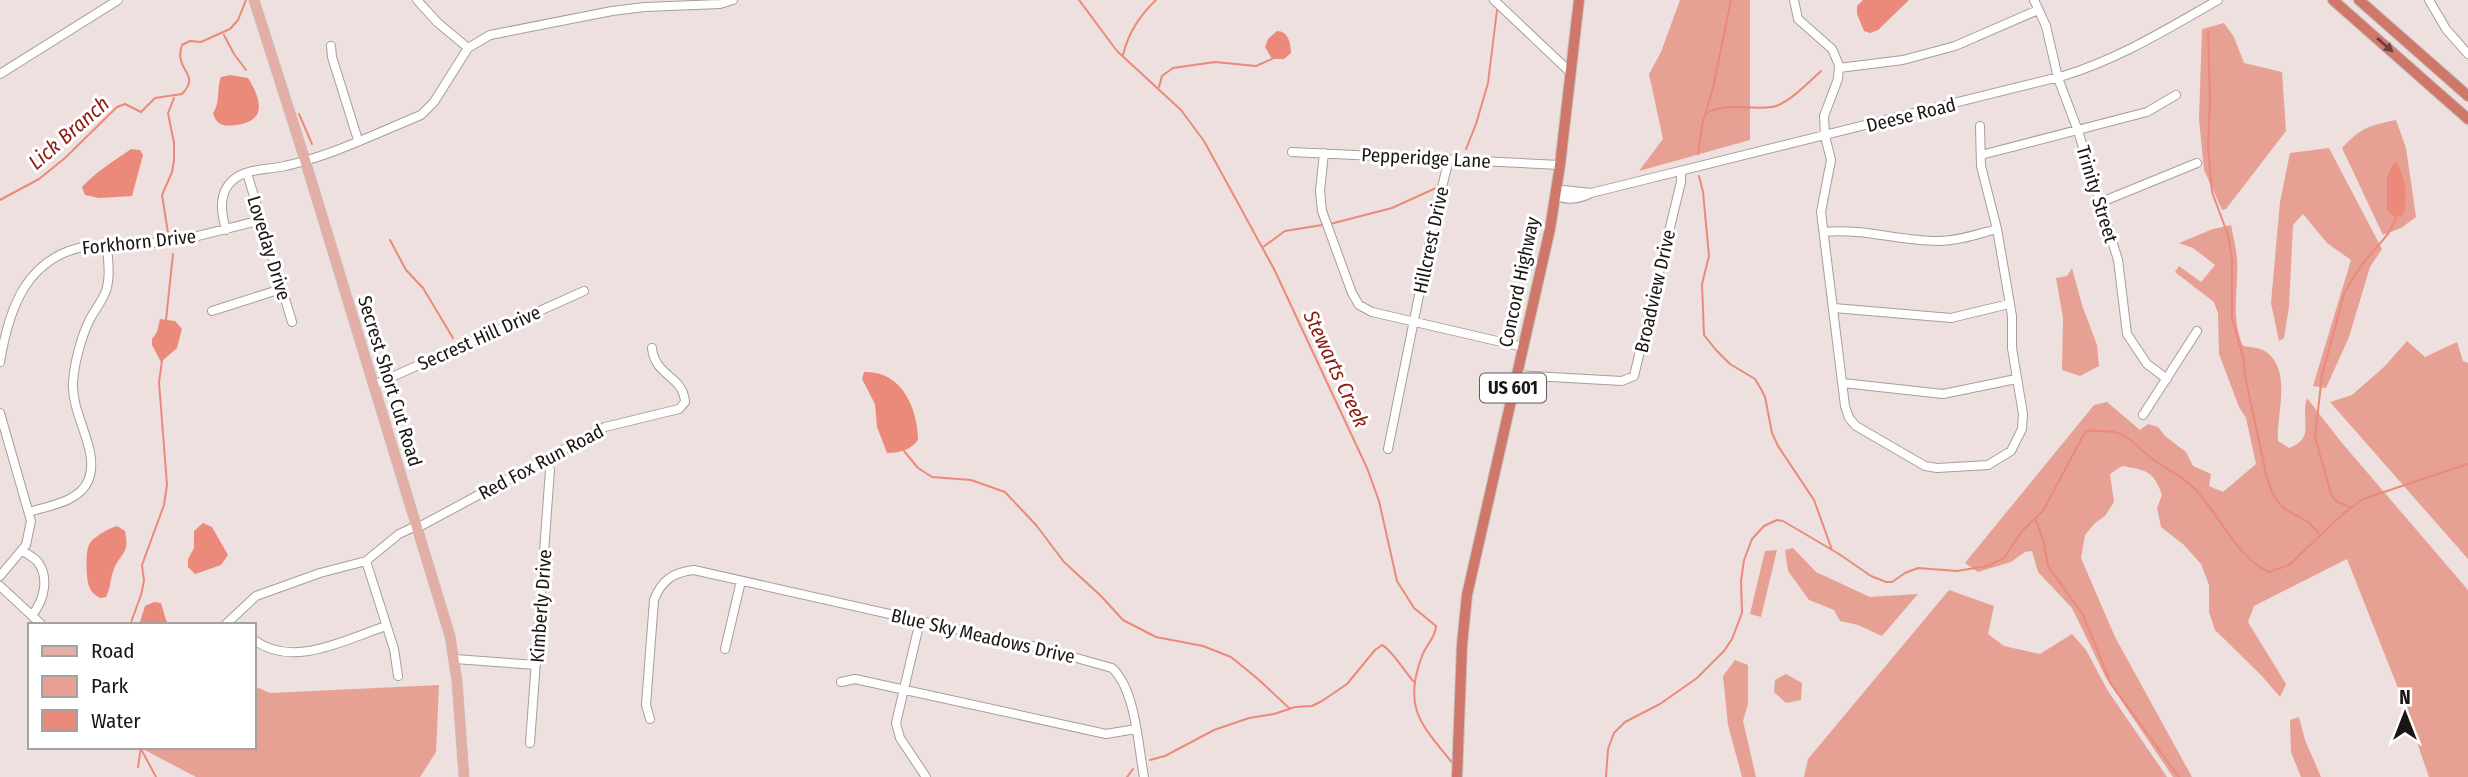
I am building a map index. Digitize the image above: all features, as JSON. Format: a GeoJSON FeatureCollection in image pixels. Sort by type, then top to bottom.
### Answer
{"type":"FeatureCollection","features":[{"type":"Feature","properties":{"kind":"highway","name":"Concord Highway"},"geometry":{"type":"LineString","coordinates":[[1457,777],[1462,645],[1467,595],[1555,195],[1579,0]]}},
{"type":"Feature","properties":{"kind":"highway"},"geometry":{"type":"LineString","coordinates":[[2333,0],[2468,119]]}},
{"type":"Feature","properties":{"kind":"highway"},"geometry":{"type":"LineString","coordinates":[[2359,0],[2468,96]]}},
{"type":"Feature","properties":{"kind":"main road","name":"Secrest Short Cut Road"},"geometry":{"type":"LineString","coordinates":[[254,0],[450,636],[455,659],[464,777]]}},
{"type":"Feature","properties":{"kind":"street"},"geometry":{"type":"LineString","coordinates":[[0,74],[118,0]]}},
{"type":"Feature","properties":{"kind":"street"},"geometry":{"type":"LineString","coordinates":[[417,0],[437,22],[468,48]]}},
{"type":"Feature","properties":{"kind":"street"},"geometry":{"type":"LineString","coordinates":[[226,230],[221,211],[222,198],[233,179],[247,173],[305,160],[421,115],[430,108],[468,48],[490,35],[611,11],[681,3],[720,4],[733,0]]}},
{"type":"Feature","properties":{"kind":"street"},"geometry":{"type":"LineString","coordinates":[[1494,0],[1571,73]]}},
{"type":"Feature","properties":{"kind":"street"},"geometry":{"type":"LineString","coordinates":[[1794,0],[1798,19],[1832,49],[1839,68],[1838,79],[1824,116],[1825,136],[1831,160],[1821,212],[1845,406],[1849,418],[1856,426],[1925,466],[1937,468],[1988,465],[2011,450],[2022,429],[2023,414],[2010,304],[1997,229],[1981,166],[1980,126]]}},
{"type":"Feature","properties":{"kind":"street","name":"Trinity Street"},"geometry":{"type":"LineString","coordinates":[[2034,0],[2046,26],[2058,78],[2078,131],[2118,260],[2127,334],[2147,365],[2167,379]]}},
{"type":"Feature","properties":{"kind":"street","name":"Deese Road"},"geometry":{"type":"LineString","coordinates":[[1555,195],[1562,199],[1584,197],[1591,193],[2058,78],[2111,59],[2218,0]]}},
{"type":"Feature","properties":{"kind":"street"},"geometry":{"type":"LineString","coordinates":[[2429,0],[2446,29],[2468,54]]}},
{"type":"Feature","properties":{"kind":"street"},"geometry":{"type":"LineString","coordinates":[[1839,68],[1902,60],[1955,46],[2038,10]]}},
{"type":"Feature","properties":{"kind":"street"},"geometry":{"type":"LineString","coordinates":[[331,46],[333,62],[358,140]]}},
{"type":"Feature","properties":{"kind":"street"},"geometry":{"type":"LineString","coordinates":[[1981,155],[2147,112],[2176,95]]}},
{"type":"Feature","properties":{"kind":"street","name":"Pepperidge Lane"},"geometry":{"type":"LineString","coordinates":[[1292,152],[1560,165]]}},
{"type":"Feature","properties":{"kind":"street"},"geometry":{"type":"LineString","coordinates":[[1324,153],[1320,191],[1322,211],[1352,293],[1363,308],[1523,347]]}},
{"type":"Feature","properties":{"kind":"street","name":"Hillcrest Drive"},"geometry":{"type":"LineString","coordinates":[[1388,449],[1449,159]]}},
{"type":"Feature","properties":{"kind":"street"},"geometry":{"type":"LineString","coordinates":[[2099,203],[2197,163]]}},
{"type":"Feature","properties":{"kind":"street","name":"Broadview Drive"},"geometry":{"type":"LineString","coordinates":[[1517,375],[1622,381],[1634,376],[1681,182],[1681,171]]}},
{"type":"Feature","properties":{"kind":"street","name":"Loveday Drive"},"geometry":{"type":"LineString","coordinates":[[247,173],[292,322]]}},
{"type":"Feature","properties":{"kind":"street","name":"Forkhorn Drive"},"geometry":{"type":"LineString","coordinates":[[0,362],[16,301],[35,271],[51,258],[73,249],[174,242],[261,220]]}},
{"type":"Feature","properties":{"kind":"street"},"geometry":{"type":"LineString","coordinates":[[1824,232],[1854,231],[1937,241],[1958,239],[1997,229]]}},
{"type":"Feature","properties":{"kind":"street"},"geometry":{"type":"LineString","coordinates":[[29,512],[71,499],[87,485],[90,477],[92,464],[74,401],[73,384],[89,321],[106,292],[107,246]]}},
{"type":"Feature","properties":{"kind":"street"},"geometry":{"type":"LineString","coordinates":[[212,311],[281,289]]}},
{"type":"Feature","properties":{"kind":"street","name":"Secrest Hill Drive"},"geometry":{"type":"LineString","coordinates":[[374,385],[584,291]]}},
{"type":"Feature","properties":{"kind":"street"},"geometry":{"type":"LineString","coordinates":[[1834,308],[1951,318],[2010,304]]}},
{"type":"Feature","properties":{"kind":"street"},"geometry":{"type":"LineString","coordinates":[[2143,415],[2197,331]]}},
{"type":"Feature","properties":{"kind":"street","name":"Red Fox Run Road"},"geometry":{"type":"LineString","coordinates":[[416,527],[604,427],[680,409],[685,402],[682,390],[655,363],[652,348]]}},
{"type":"Feature","properties":{"kind":"street"},"geometry":{"type":"LineString","coordinates":[[1843,383],[1944,394],[2017,379]]}},
{"type":"Feature","properties":{"kind":"street"},"geometry":{"type":"LineString","coordinates":[[0,413],[29,512],[30,534],[23,550],[0,576]]}},
{"type":"Feature","properties":{"kind":"street","name":"Kimberly Drive"},"geometry":{"type":"LineString","coordinates":[[530,743],[550,470]]}},
{"type":"Feature","properties":{"kind":"street"},"geometry":{"type":"LineString","coordinates":[[230,623],[256,596],[320,573],[366,561],[399,534],[416,527]]}},
{"type":"Feature","properties":{"kind":"street"},"geometry":{"type":"LineString","coordinates":[[23,550],[37,562],[43,575],[41,605],[32,615]]}},
{"type":"Feature","properties":{"kind":"street"},"geometry":{"type":"LineString","coordinates":[[366,561],[394,649],[398,676]]}},
{"type":"Feature","properties":{"kind":"street","name":"Blue Sky Meadows Drive"},"geometry":{"type":"LineString","coordinates":[[650,719],[646,699],[654,600],[658,589],[668,578],[679,571],[694,570],[1065,654],[1112,668],[1120,675],[1128,693],[1144,777]]}},
{"type":"Feature","properties":{"kind":"street"},"geometry":{"type":"LineString","coordinates":[[725,649],[741,581]]}},
{"type":"Feature","properties":{"kind":"street"},"geometry":{"type":"LineString","coordinates":[[0,586],[40,623]]}},
{"type":"Feature","properties":{"kind":"street"},"geometry":{"type":"LineString","coordinates":[[920,621],[896,723],[900,738],[926,777]]}},
{"type":"Feature","properties":{"kind":"street"},"geometry":{"type":"LineString","coordinates":[[256,641],[268,649],[298,653],[386,626]]}},
{"type":"Feature","properties":{"kind":"street"},"geometry":{"type":"LineString","coordinates":[[455,659],[536,665]]}},
{"type":"Feature","properties":{"kind":"street"},"geometry":{"type":"LineString","coordinates":[[841,682],[855,679],[1105,734],[1136,729]]}},
{"type":"Feature","properties":{"kind":"green space"},"geometry":{"type":"Polygon","coordinates":[[[1680,0],[1750,0],[1750,140],[1639,171],[1663,139],[1649,74],[1661,52],[1680,0]]]}},
{"type":"Feature","properties":{"kind":"green space"},"geometry":{"type":"Polygon","coordinates":[[[2224,23],[2234,37],[2244,63],[2282,72],[2286,131],[2226,209],[2222,210],[2204,170],[2199,119],[2202,29],[2224,23]]]}},
{"type":"Feature","properties":{"kind":"green space"},"geometry":{"type":"Polygon","coordinates":[[[2396,120],[2406,148],[2416,217],[2401,228],[2383,235],[2342,148],[2366,128],[2396,120]]]}},
{"type":"Feature","properties":{"kind":"green space"},"geometry":{"type":"Polygon","coordinates":[[[2329,148],[2382,249],[2370,267],[2349,337],[2326,388],[2313,386],[2351,260],[2327,243],[2303,214],[2293,225],[2289,307],[2284,338],[2279,341],[2271,303],[2280,202],[2290,153],[2329,148]]]}},
{"type":"Feature","properties":{"kind":"green space"},"geometry":{"type":"Polygon","coordinates":[[[2231,225],[2237,258],[2236,313],[2239,335],[2243,346],[2265,351],[2274,359],[2279,369],[2281,393],[2278,441],[2289,448],[2302,439],[2306,428],[2307,398],[2468,590],[2468,777],[2429,777],[2400,693],[2347,559],[2254,606],[2248,622],[2286,684],[2280,697],[2215,630],[2209,612],[2209,585],[2201,564],[2184,545],[2161,527],[2157,508],[2162,495],[2156,481],[2148,473],[2122,466],[2110,474],[2114,502],[2105,516],[2085,535],[2081,558],[2115,637],[2192,777],[2173,777],[2106,678],[2072,608],[2038,572],[2032,551],[2025,552],[2011,562],[1978,572],[1965,563],[2094,405],[2107,402],[2140,430],[2148,424],[2158,427],[2186,452],[2193,466],[2211,474],[2209,486],[2223,492],[2256,464],[2246,418],[2239,407],[2219,354],[2218,313],[2214,302],[2175,272],[2179,266],[2201,282],[2215,265],[2193,248],[2179,243],[2213,229],[2231,225]]]}},
{"type":"Feature","properties":{"kind":"green space"},"geometry":{"type":"Polygon","coordinates":[[[2072,268],[2097,345],[2099,366],[2080,376],[2062,370],[2063,318],[2056,278],[2067,276],[2072,268]]]}},
{"type":"Feature","properties":{"kind":"green space"},"geometry":{"type":"Polygon","coordinates":[[[2407,341],[2425,357],[2457,342],[2463,361],[2468,363],[2468,559],[2330,402],[2352,395],[2385,366],[2407,341]]]}},
{"type":"Feature","properties":{"kind":"green space"},"geometry":{"type":"Polygon","coordinates":[[[1793,548],[1816,572],[1870,597],[1918,594],[1882,636],[1858,625],[1840,621],[1834,610],[1809,600],[1788,571],[1785,550],[1793,548]]]}},
{"type":"Feature","properties":{"kind":"green space"},"geometry":{"type":"Polygon","coordinates":[[[1777,550],[1761,617],[1750,614],[1765,551],[1777,550]]]}},
{"type":"Feature","properties":{"kind":"green space"},"geometry":{"type":"Polygon","coordinates":[[[1949,590],[1994,606],[1988,634],[2004,646],[2040,654],[2072,634],[2086,650],[2108,691],[2167,777],[1804,777],[1808,759],[1949,590]]]}},
{"type":"Feature","properties":{"kind":"green space"},"geometry":{"type":"Polygon","coordinates":[[[1735,660],[1748,665],[1748,704],[1743,721],[1756,777],[1742,777],[1728,725],[1723,676],[1735,660]]]}},
{"type":"Feature","properties":{"kind":"green space"},"geometry":{"type":"Polygon","coordinates":[[[1786,674],[1802,683],[1801,700],[1786,703],[1774,692],[1775,680],[1786,674]]]}},
{"type":"Feature","properties":{"kind":"green space"},"geometry":{"type":"Polygon","coordinates":[[[439,685],[436,752],[420,777],[196,777],[143,749],[256,749],[256,687],[270,693],[439,685]]]}},
{"type":"Feature","properties":{"kind":"green space"},"geometry":{"type":"Polygon","coordinates":[[[2299,717],[2305,740],[2321,777],[2301,777],[2291,752],[2290,720],[2299,717]]]}},
{"type":"Feature","properties":{"kind":"water"},"geometry":{"type":"Polygon","coordinates":[[[1863,0],[1909,0],[1878,30],[1870,33],[1864,31],[1857,14],[1857,6],[1863,0]]]}},
{"type":"Feature","properties":{"kind":"water"},"geometry":{"type":"Polygon","coordinates":[[[1277,31],[1284,33],[1289,42],[1291,53],[1284,59],[1272,59],[1265,47],[1268,39],[1277,31]]]}},
{"type":"Feature","properties":{"kind":"water"},"geometry":{"type":"Polygon","coordinates":[[[230,75],[248,78],[259,108],[253,119],[229,126],[218,122],[213,113],[221,77],[230,75]]]}},
{"type":"Feature","properties":{"kind":"water"},"geometry":{"type":"Polygon","coordinates":[[[131,149],[140,150],[143,155],[132,196],[99,198],[85,195],[82,187],[88,181],[131,149]]]}},
{"type":"Feature","properties":{"kind":"water"},"geometry":{"type":"Polygon","coordinates":[[[2397,162],[2404,181],[2406,201],[2404,214],[2396,218],[2387,210],[2387,178],[2392,165],[2397,162]]]}},
{"type":"Feature","properties":{"kind":"water"},"geometry":{"type":"Polygon","coordinates":[[[160,319],[175,321],[182,329],[177,348],[161,362],[152,345],[160,319]]]}},
{"type":"Feature","properties":{"kind":"water"},"geometry":{"type":"Polygon","coordinates":[[[864,372],[888,377],[905,393],[915,416],[918,440],[908,449],[887,453],[877,427],[875,404],[862,379],[864,372]]]}},
{"type":"Feature","properties":{"kind":"water"},"geometry":{"type":"Polygon","coordinates":[[[203,523],[212,527],[228,555],[221,565],[195,574],[188,567],[188,559],[194,548],[194,531],[203,523]]]}},
{"type":"Feature","properties":{"kind":"water"},"geometry":{"type":"Polygon","coordinates":[[[117,526],[125,531],[126,549],[114,569],[106,597],[100,598],[92,592],[88,582],[88,546],[99,535],[117,526]]]}},
{"type":"Feature","properties":{"kind":"water"},"geometry":{"type":"Polygon","coordinates":[[[154,602],[161,603],[168,623],[140,623],[145,606],[154,602]]]}},
{"type":"Feature","properties":{"kind":"waterway","name":"Lick Branch"},"geometry":{"type":"LineString","coordinates":[[0,200],[39,179],[65,158],[117,107],[125,104],[141,112],[155,98],[182,94],[189,81],[181,61],[182,45],[190,41],[201,42],[230,29],[238,20],[246,0]]}},
{"type":"Feature","properties":{"kind":"waterway","name":"Stewarts Creek"},"geometry":{"type":"LineString","coordinates":[[1079,0],[1117,51],[1181,110],[1204,141],[1274,269],[1367,468],[1379,501],[1397,581],[1414,608],[1436,626],[1416,674],[1415,703],[1425,727],[1454,765]]}},
{"type":"Feature","properties":{"kind":"waterway"},"geometry":{"type":"LineString","coordinates":[[1123,55],[1135,25],[1156,0]]}},
{"type":"Feature","properties":{"kind":"waterway"},"geometry":{"type":"LineString","coordinates":[[1698,154],[1731,0]]}},
{"type":"Feature","properties":{"kind":"waterway"},"geometry":{"type":"LineString","coordinates":[[1466,149],[1488,83],[1497,10]]}},
{"type":"Feature","properties":{"kind":"waterway"},"geometry":{"type":"LineString","coordinates":[[2208,31],[2208,148],[2212,192],[2228,235],[2232,259],[2232,318],[2243,356],[2267,478],[2274,497],[2285,509],[2308,522],[2319,533]]}},
{"type":"Feature","properties":{"kind":"waterway"},"geometry":{"type":"LineString","coordinates":[[224,35],[246,70]]}},
{"type":"Feature","properties":{"kind":"waterway"},"geometry":{"type":"LineString","coordinates":[[1159,87],[1162,76],[1173,68],[1215,62],[1256,66],[1272,59]]}},
{"type":"Feature","properties":{"kind":"waterway"},"geometry":{"type":"LineString","coordinates":[[1706,113],[1723,108],[1764,108],[1778,105],[1798,92],[1821,71]]}},
{"type":"Feature","properties":{"kind":"waterway"},"geometry":{"type":"LineString","coordinates":[[168,233],[162,195],[174,160],[174,143],[168,113],[174,98]]}},
{"type":"Feature","properties":{"kind":"waterway"},"geometry":{"type":"LineString","coordinates":[[299,114],[312,144]]}},
{"type":"Feature","properties":{"kind":"waterway"},"geometry":{"type":"LineString","coordinates":[[1699,176],[1709,256],[1702,284],[1704,335],[1730,364],[1755,379],[1761,389],[1772,433],[1814,500],[1832,550]]}},
{"type":"Feature","properties":{"kind":"waterway"},"geometry":{"type":"LineString","coordinates":[[1330,224],[1392,208],[1436,188]]}},
{"type":"Feature","properties":{"kind":"waterway"},"geometry":{"type":"LineString","coordinates":[[2350,507],[2336,501],[2331,494],[2315,437],[2322,375],[2345,291],[2363,263],[2388,234],[2396,218]]}},
{"type":"Feature","properties":{"kind":"waterway"},"geometry":{"type":"LineString","coordinates":[[1263,247],[1285,231],[1322,225]]}},
{"type":"Feature","properties":{"kind":"waterway"},"geometry":{"type":"LineString","coordinates":[[390,240],[406,270],[423,288],[453,338]]}},
{"type":"Feature","properties":{"kind":"waterway"},"geometry":{"type":"LineString","coordinates":[[166,320],[173,254]]}},
{"type":"Feature","properties":{"kind":"waterway"},"geometry":{"type":"LineString","coordinates":[[131,623],[144,581],[142,565],[164,505],[167,485],[159,382],[162,361]]}},
{"type":"Feature","properties":{"kind":"waterway","name":"Stewarts Creek"},"geometry":{"type":"LineString","coordinates":[[1606,777],[1608,749],[1614,733],[1625,722],[1660,704],[1697,678],[1732,639],[1742,613],[1741,581],[1744,560],[1752,539],[1764,526],[1777,520],[1839,554],[1871,576],[1886,582],[1892,582],[1918,568],[1957,571],[1988,566],[2004,558],[2022,531],[2043,511],[2085,432],[2110,432],[2128,438],[2143,452],[2189,483],[2248,558],[2269,572],[2289,565],[2344,513],[2363,499],[2468,464]]}},
{"type":"Feature","properties":{"kind":"waterway"},"geometry":{"type":"LineString","coordinates":[[904,451],[918,468],[932,477],[971,480],[1005,492],[1036,525],[1064,562],[1123,620],[1156,637],[1203,646],[1231,657],[1290,709]]}},
{"type":"Feature","properties":{"kind":"waterway"},"geometry":{"type":"LineString","coordinates":[[2036,520],[2048,566],[2083,615],[2111,684],[2179,777]]}},
{"type":"Feature","properties":{"kind":"waterway"},"geometry":{"type":"LineString","coordinates":[[1150,760],[1165,756],[1214,730],[1249,718],[1295,707],[1312,706],[1347,684],[1382,645],[1414,682]]}},
{"type":"Feature","properties":{"kind":"waterway"},"geometry":{"type":"LineString","coordinates":[[141,749],[156,777]]}},
{"type":"Feature","properties":{"kind":"waterway"},"geometry":{"type":"LineString","coordinates":[[138,767],[141,749]]}},
{"type":"Feature","properties":{"kind":"waterway"},"geometry":{"type":"LineString","coordinates":[[1127,777],[1133,769]]}}]}
